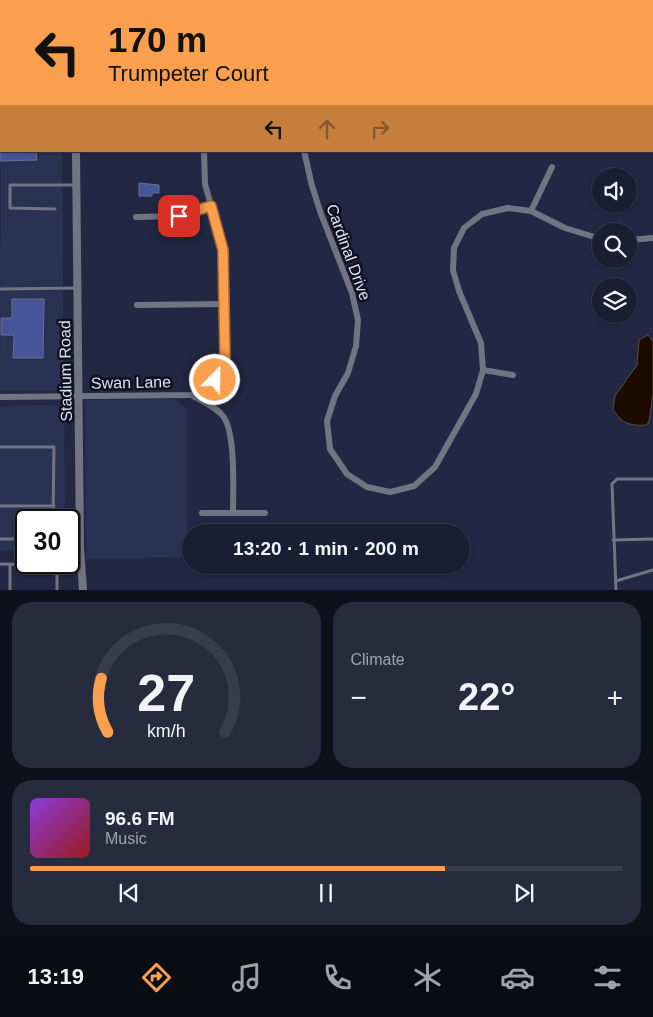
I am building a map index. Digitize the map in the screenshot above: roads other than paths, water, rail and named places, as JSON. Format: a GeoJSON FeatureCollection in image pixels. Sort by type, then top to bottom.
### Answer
{"type":"FeatureCollection","features":[{"type":"Feature","properties":{"kind":"street","name":"Stadium Road"},"geometry":{"type":"LineString","coordinates":[[76,152],[80,509]]}},
{"type":"Feature","properties":{"kind":"street","name":"Swan Lane"},"geometry":{"type":"LineString","coordinates":[[0,396],[191,395],[210,385],[220,374],[225,358],[223,250],[204,177],[204,152]]}},
{"type":"Feature","properties":{"kind":"street","name":"Cardinal Drive"},"geometry":{"type":"LineString","coordinates":[[304,152],[312,186],[352,293],[358,320],[356,346],[348,373],[336,396],[327,421],[330,449],[347,474],[366,487],[390,492],[414,486],[435,468],[476,394],[483,370],[481,343],[458,291],[453,270],[454,248],[464,228],[482,214],[508,208],[531,211],[564,228],[592,236]]}},
{"type":"Feature","properties":{"kind":"street"},"geometry":{"type":"LineString","coordinates":[[531,211],[552,167]]}},
{"type":"Feature","properties":{"kind":"street"},"geometry":{"type":"LineString","coordinates":[[136,217],[179,216],[211,206]]}},
{"type":"Feature","properties":{"kind":"street"},"geometry":{"type":"LineString","coordinates":[[637,239],[653,238]]}},
{"type":"Feature","properties":{"kind":"street"},"geometry":{"type":"LineString","coordinates":[[137,305],[224,304]]}},
{"type":"Feature","properties":{"kind":"street"},"geometry":{"type":"LineString","coordinates":[[483,370],[513,375]]}},
{"type":"Feature","properties":{"kind":"street"},"geometry":{"type":"LineString","coordinates":[[191,395],[222,414],[227,422],[232,452],[233,513]]}},
{"type":"Feature","properties":{"kind":"street"},"geometry":{"type":"LineString","coordinates":[[202,513],[265,513]]}},
{"type":"Feature","properties":{"kind":"street","name":"Stadium Road"},"geometry":{"type":"LineString","coordinates":[[80,539],[83,590]]}},
{"type":"Feature","properties":{"kind":"lane"},"geometry":{"type":"LineString","coordinates":[[55,209],[10,208],[10,185],[76,186]]}},
{"type":"Feature","properties":{"kind":"lane"},"geometry":{"type":"LineString","coordinates":[[0,289],[78,288]]}},
{"type":"Feature","properties":{"kind":"lane"},"geometry":{"type":"LineString","coordinates":[[0,447],[54,447],[54,506],[0,506]]}},
{"type":"Feature","properties":{"kind":"lane"},"geometry":{"type":"LineString","coordinates":[[616,590],[612,484],[617,480],[653,479]]}},
{"type":"Feature","properties":{"kind":"lane"},"geometry":{"type":"LineString","coordinates":[[0,539],[15,539]]}},
{"type":"Feature","properties":{"kind":"lane"},"geometry":{"type":"LineString","coordinates":[[613,540],[653,540]]}},
{"type":"Feature","properties":{"kind":"lane"},"geometry":{"type":"LineString","coordinates":[[0,564],[48,564],[57,573],[57,590]]}},
{"type":"Feature","properties":{"kind":"lane"},"geometry":{"type":"LineString","coordinates":[[10,564],[10,590]]}},
{"type":"Feature","properties":{"kind":"lane"},"geometry":{"type":"LineString","coordinates":[[616,581],[653,570]]}}]}
